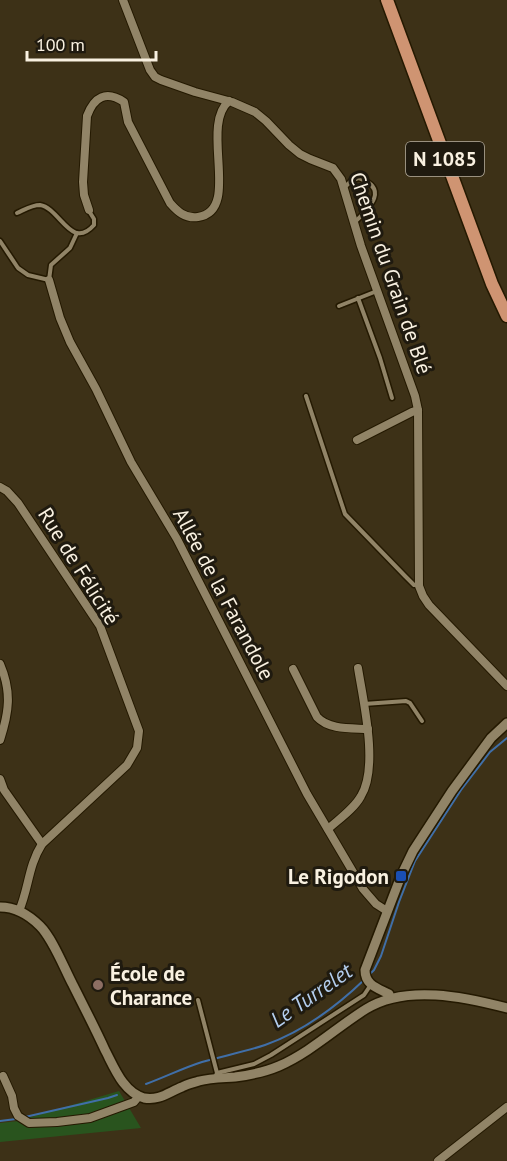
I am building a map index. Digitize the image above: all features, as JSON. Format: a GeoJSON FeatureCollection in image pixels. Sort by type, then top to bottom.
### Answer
{"type":"FeatureCollection","features":[{"type":"Feature","properties":{"kind":"main road","name":"N 1085"},"geometry":{"type":"LineString","coordinates":[[387,0],[492,284],[507,316]]}},
{"type":"Feature","properties":{"kind":"street","name":"Chemin du Grain de Blé"},"geometry":{"type":"LineString","coordinates":[[123,0],[150,70],[155,77],[255,112],[300,154],[333,168],[341,179],[418,410],[419,586]]}},
{"type":"Feature","properties":{"kind":"street"},"geometry":{"type":"LineString","coordinates":[[89,210],[83,182],[87,116],[96,100],[104,96],[111,96],[124,102],[128,122],[170,203],[178,212],[194,218],[210,212],[216,204],[219,192],[217,129],[222,109],[229,101]]}},
{"type":"Feature","properties":{"kind":"street","name":"Allée de la Farandole"},"geometry":{"type":"LineString","coordinates":[[49,280],[70,342],[96,389],[131,462],[177,539],[307,794],[363,889],[376,904],[387,910]]}},
{"type":"Feature","properties":{"kind":"street"},"geometry":{"type":"LineString","coordinates":[[357,440],[418,410]]}},
{"type":"Feature","properties":{"kind":"street","name":"Rue de Félicité"},"geometry":{"type":"LineString","coordinates":[[0,487],[18,503],[100,626],[139,731],[137,748],[127,765],[42,844],[35,855],[19,911]]}},
{"type":"Feature","properties":{"kind":"street"},"geometry":{"type":"LineString","coordinates":[[419,586],[429,605],[507,686]]}},
{"type":"Feature","properties":{"kind":"street"},"geometry":{"type":"LineString","coordinates":[[0,664],[9,694],[0,740]]}},
{"type":"Feature","properties":{"kind":"street"},"geometry":{"type":"LineString","coordinates":[[328,829],[362,795],[368,774],[370,747],[358,668]]}},
{"type":"Feature","properties":{"kind":"street"},"geometry":{"type":"LineString","coordinates":[[293,669],[317,717],[322,722],[329,726],[368,729]]}},
{"type":"Feature","properties":{"kind":"street"},"geometry":{"type":"LineString","coordinates":[[390,998],[389,994],[368,980],[366,966],[401,876],[413,851],[452,791],[491,738],[507,723]]}},
{"type":"Feature","properties":{"kind":"street"},"geometry":{"type":"LineString","coordinates":[[0,779],[4,789],[42,844]]}},
{"type":"Feature","properties":{"kind":"street"},"geometry":{"type":"LineString","coordinates":[[0,907],[19,911],[32,919],[46,934],[116,1072],[129,1089],[146,1098],[163,1096],[191,1083],[216,1076],[249,1075],[279,1066],[297,1057],[368,1008],[390,998],[418,995],[451,996],[507,1008]]}},
{"type":"Feature","properties":{"kind":"street"},"geometry":{"type":"LineString","coordinates":[[2,1076],[12,1096],[18,1116],[29,1123],[90,1118],[134,1102],[139,1096]]}},
{"type":"Feature","properties":{"kind":"street"},"geometry":{"type":"LineString","coordinates":[[438,1161],[507,1107]]}},
{"type":"Feature","properties":{"kind":"lane"},"geometry":{"type":"LineString","coordinates":[[344,188],[351,181],[359,178],[372,184],[375,190],[373,203],[354,222]]}},
{"type":"Feature","properties":{"kind":"lane"},"geometry":{"type":"LineString","coordinates":[[17,213],[41,205],[62,221],[66,228],[77,233],[88,231],[94,225],[94,219],[89,210]]}},
{"type":"Feature","properties":{"kind":"lane"},"geometry":{"type":"LineString","coordinates":[[0,241],[18,268],[28,275],[49,280],[51,265],[70,248],[77,233]]}},
{"type":"Feature","properties":{"kind":"lane"},"geometry":{"type":"LineString","coordinates":[[339,306],[377,290]]}},
{"type":"Feature","properties":{"kind":"lane"},"geometry":{"type":"LineString","coordinates":[[358,298],[392,398]]}},
{"type":"Feature","properties":{"kind":"lane"},"geometry":{"type":"LineString","coordinates":[[306,396],[345,514],[414,585],[419,586]]}},
{"type":"Feature","properties":{"kind":"lane"},"geometry":{"type":"LineString","coordinates":[[364,704],[406,701],[410,703],[422,721]]}},
{"type":"Feature","properties":{"kind":"lane"},"geometry":{"type":"LineString","coordinates":[[198,1000],[216,1076],[254,1064],[271,1055],[364,995],[368,980]]}},
{"type":"Feature","properties":{"kind":"green space"},"geometry":{"type":"Polygon","coordinates":[[[119,1091],[141,1128],[0,1142],[0,1123],[18,1121],[119,1091]]]}},
{"type":"Feature","properties":{"kind":"waterway","name":"Le Turrelet"},"geometry":{"type":"LineString","coordinates":[[369,975],[381,956],[415,861],[461,790],[490,752],[507,738]]}},
{"type":"Feature","properties":{"kind":"waterway","name":"Le Turrelet"},"geometry":{"type":"LineString","coordinates":[[146,1084],[202,1062],[279,1040],[318,1017],[365,979]]}},
{"type":"Feature","properties":{"kind":"waterway","name":"Le Turrelet"},"geometry":{"type":"LineString","coordinates":[[25,1117],[117,1095]]}},
{"type":"Feature","properties":{"kind":"waterway","name":"Le Turrelet"},"geometry":{"type":"LineString","coordinates":[[0,1121],[16,1119]]}},
{"type":"Feature","properties":{"kind":"place","name":"Le Rigodon"},"geometry":{"type":"Point","coordinates":[401,876]}},
{"type":"Feature","properties":{"kind":"place","name":"École de Charance"},"geometry":{"type":"Point","coordinates":[98,985]}}]}
